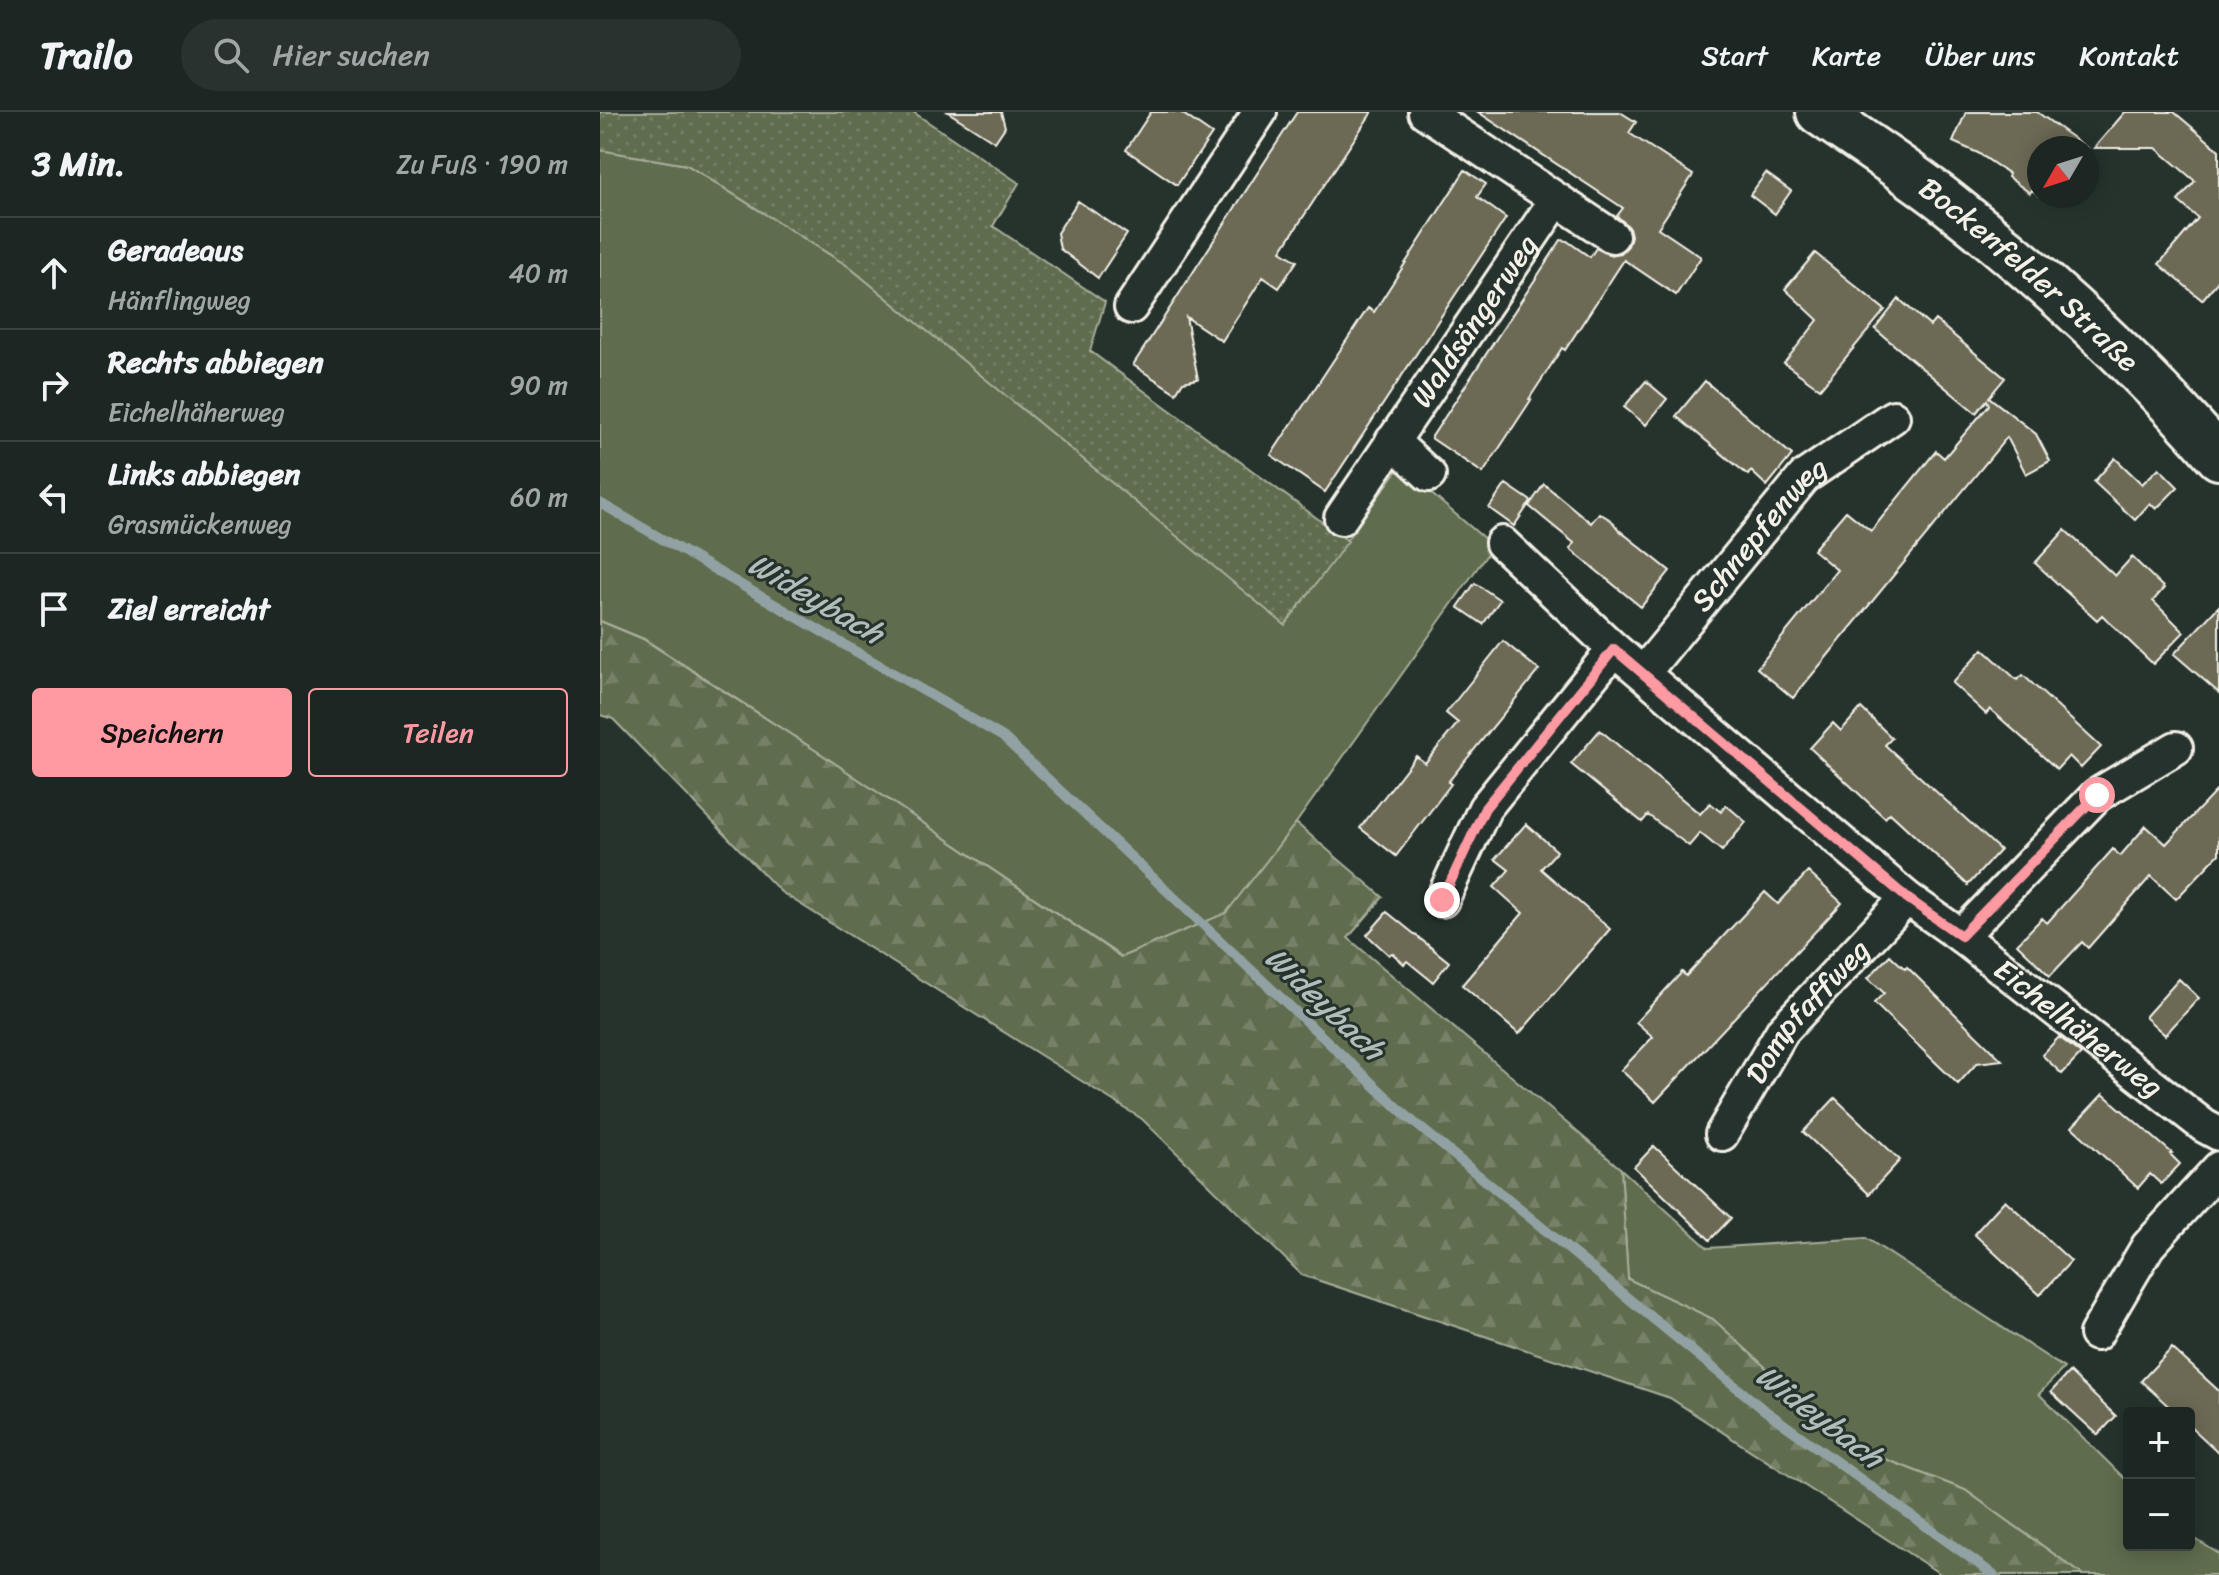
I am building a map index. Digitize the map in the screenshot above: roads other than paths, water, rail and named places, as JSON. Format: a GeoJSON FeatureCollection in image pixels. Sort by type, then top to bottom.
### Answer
{"type":"FeatureCollection","features":[{"type":"Feature","properties":{"kind":"main road","name":"Bockenfelder Straße"},"geometry":{"type":"LineString","coordinates":[[1819,112],[1947,202],[2067,302],[2185,418],[2219,457]]}},
{"type":"Feature","properties":{"kind":"street"},"geometry":{"type":"LineString","coordinates":[[1131,307],[1260,112]]}},
{"type":"Feature","properties":{"kind":"street"},"geometry":{"type":"LineString","coordinates":[[1425,112],[1612,236]]}},
{"type":"Feature","properties":{"kind":"street","name":"Waldsängerweg"},"geometry":{"type":"LineString","coordinates":[[1341,518],[1556,200]]}},
{"type":"Feature","properties":{"kind":"street","name":"Schnepfenweg"},"geometry":{"type":"LineString","coordinates":[[1644,672],[1804,477],[1893,417]]}},
{"type":"Feature","properties":{"kind":"street"},"geometry":{"type":"LineString","coordinates":[[1392,441],[1429,475]]}},
{"type":"Feature","properties":{"kind":"street","name":"Eichelhäherweg"},"geometry":{"type":"LineString","coordinates":[[1502,543],[1614,649],[1907,898],[1961,936],[2204,1126],[2219,1134]]}},
{"type":"Feature","properties":{"kind":"street"},"geometry":{"type":"LineString","coordinates":[[1442,900],[1485,808],[1614,649]]}},
{"type":"Feature","properties":{"kind":"street"},"geometry":{"type":"LineString","coordinates":[[1961,936],[2097,795],[2176,748]]}},
{"type":"Feature","properties":{"kind":"street","name":"Dompfaffweg"},"geometry":{"type":"LineString","coordinates":[[1722,1134],[1783,1030],[1907,898]]}},
{"type":"Feature","properties":{"kind":"street"},"geometry":{"type":"LineString","coordinates":[[2096,1334],[2148,1246],[2219,1168]]}},
{"type":"Feature","properties":{"kind":"waterway","name":"Wideybach"},"geometry":{"type":"LineString","coordinates":[[600,503],[1003,737],[1410,1119],[1763,1409],[1994,1575]]}}]}
